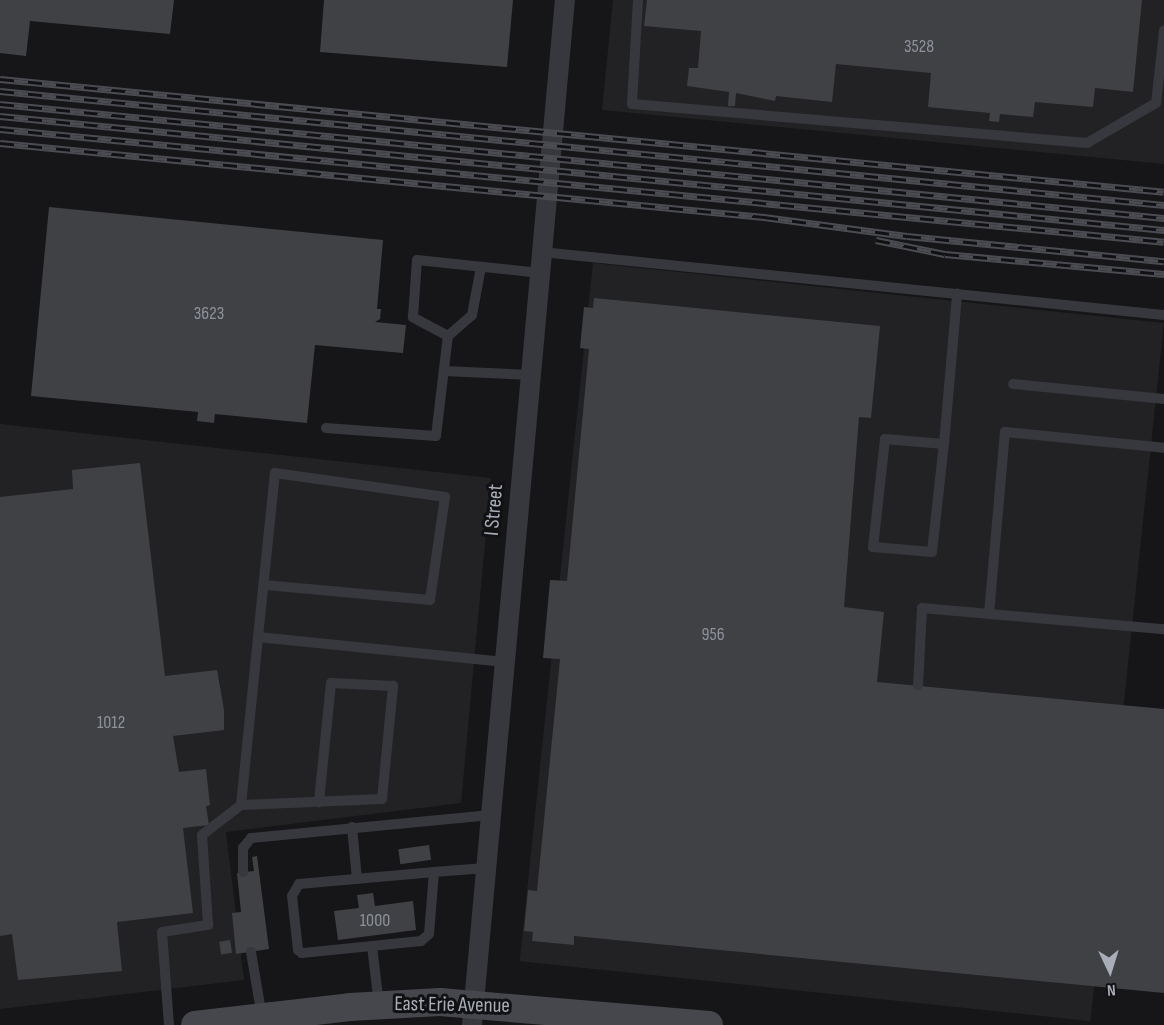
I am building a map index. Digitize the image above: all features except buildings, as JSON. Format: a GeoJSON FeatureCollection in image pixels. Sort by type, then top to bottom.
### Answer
{"type":"FeatureCollection","features":[{"type":"Feature","properties":{"kind":"main road","name":"East Erie Avenue"},"geometry":{"type":"LineString","coordinates":[[195,1025],[270,1019],[379,1005],[473,1014],[697,1024]]}},
{"type":"Feature","properties":{"kind":"street","name":"I Street"},"geometry":{"type":"LineString","coordinates":[[473,1014],[565,0]]}},
{"type":"Feature","properties":{"kind":"lane"},"geometry":{"type":"LineString","coordinates":[[638,0],[632,104],[1087,143],[1156,103],[1164,30]]}},
{"type":"Feature","properties":{"kind":"lane"},"geometry":{"type":"LineString","coordinates":[[541,252],[1164,315]]}},
{"type":"Feature","properties":{"kind":"lane"},"geometry":{"type":"LineString","coordinates":[[448,336],[413,317],[417,260],[540,273]]}},
{"type":"Feature","properties":{"kind":"lane"},"geometry":{"type":"LineString","coordinates":[[326,428],[436,436],[448,336],[472,315],[481,267]]}},
{"type":"Feature","properties":{"kind":"lane"},"geometry":{"type":"LineString","coordinates":[[944,444],[885,439],[873,547],[932,552],[944,444],[957,294]]}},
{"type":"Feature","properties":{"kind":"lane"},"geometry":{"type":"LineString","coordinates":[[444,370],[531,375]]}},
{"type":"Feature","properties":{"kind":"lane"},"geometry":{"type":"LineString","coordinates":[[1013,384],[1164,399]]}},
{"type":"Feature","properties":{"kind":"lane"},"geometry":{"type":"LineString","coordinates":[[989,614],[1005,432],[1164,448]]}},
{"type":"Feature","properties":{"kind":"lane"},"geometry":{"type":"LineString","coordinates":[[241,805],[275,473],[445,497],[430,600],[264,585]]}},
{"type":"Feature","properties":{"kind":"lane"},"geometry":{"type":"LineString","coordinates":[[918,686],[922,608],[1164,629]]}},
{"type":"Feature","properties":{"kind":"lane"},"geometry":{"type":"LineString","coordinates":[[258,637],[505,662]]}},
{"type":"Feature","properties":{"kind":"lane"},"geometry":{"type":"LineString","coordinates":[[169,1025],[162,932],[208,925],[202,835],[241,805],[319,802],[382,799],[393,686],[332,684],[319,802]]}},
{"type":"Feature","properties":{"kind":"lane"},"geometry":{"type":"LineString","coordinates":[[243,873],[243,848],[251,838],[351,826],[491,815]]}},
{"type":"Feature","properties":{"kind":"lane"},"geometry":{"type":"LineString","coordinates":[[351,826],[357,879]]}},
{"type":"Feature","properties":{"kind":"lane"},"geometry":{"type":"LineString","coordinates":[[434,872],[429,934],[421,941],[302,953],[298,950],[292,896],[299,884],[434,872],[486,868]]}},
{"type":"Feature","properties":{"kind":"lane"},"geometry":{"type":"LineString","coordinates":[[372,946],[379,1005]]}},
{"type":"Feature","properties":{"kind":"lane"},"geometry":{"type":"LineString","coordinates":[[251,952],[270,1019]]}},
{"type":"Feature","properties":{"kind":"shaded area"},"geometry":{"type":"Polygon","coordinates":[[[613,0],[1164,0],[1164,164],[602,110],[613,0]]]}},
{"type":"Feature","properties":{"kind":"shaded area"},"geometry":{"type":"Polygon","coordinates":[[[593,263],[1164,323],[1090,1021],[520,961],[593,263]]]}},
{"type":"Feature","properties":{"kind":"shaded area"},"geometry":{"type":"Polygon","coordinates":[[[0,424],[491,478],[461,803],[226,832],[244,980],[0,1009],[0,424]]]}},
{"type":"Feature","properties":{"kind":"railway"},"geometry":{"type":"LineString","coordinates":[[0,79],[1164,192]]}},
{"type":"Feature","properties":{"kind":"railway"},"geometry":{"type":"LineString","coordinates":[[0,91],[1164,205]]}},
{"type":"Feature","properties":{"kind":"railway"},"geometry":{"type":"LineString","coordinates":[[0,104],[1164,218]]}},
{"type":"Feature","properties":{"kind":"railway"},"geometry":{"type":"LineString","coordinates":[[0,116],[1164,230]]}},
{"type":"Feature","properties":{"kind":"railway"},"geometry":{"type":"LineString","coordinates":[[0,129],[1164,242]]}},
{"type":"Feature","properties":{"kind":"railway"},"geometry":{"type":"LineString","coordinates":[[0,143],[764,217],[907,236],[1164,261]]}},
{"type":"Feature","properties":{"kind":"railway"},"geometry":{"type":"LineString","coordinates":[[876,240],[945,254],[1164,274]]}}]}
